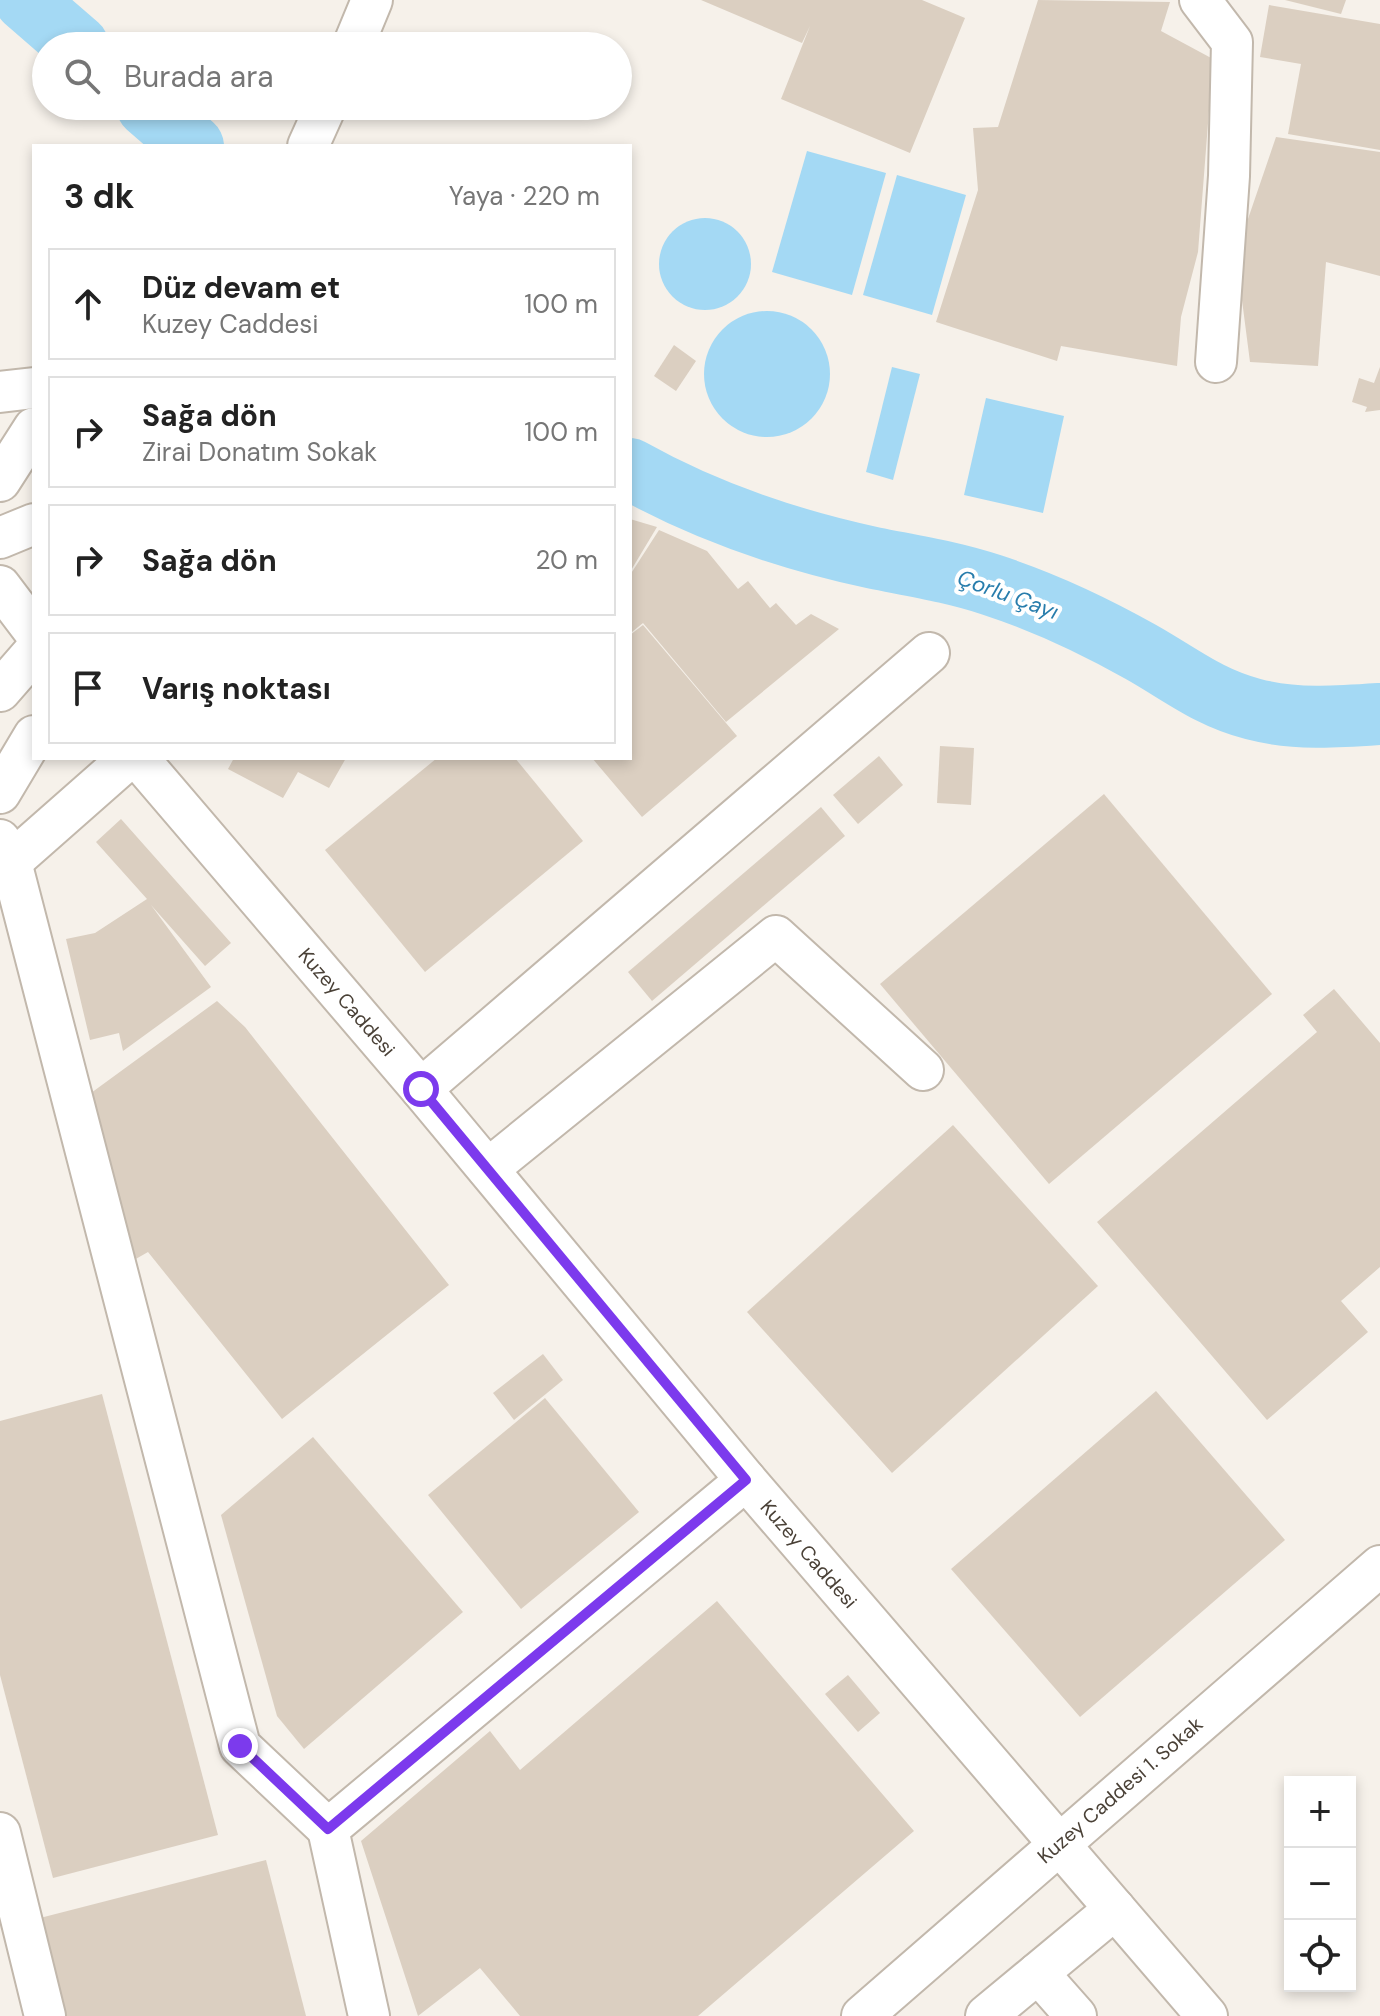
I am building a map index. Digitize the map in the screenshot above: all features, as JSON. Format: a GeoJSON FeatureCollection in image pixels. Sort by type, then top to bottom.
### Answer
{"type":"FeatureCollection","features":[{"type":"Feature","properties":{"kind":"street"},"geometry":{"type":"LineString","coordinates":[[359,32],[372,0]]}},
{"type":"Feature","properties":{"kind":"street"},"geometry":{"type":"LineString","coordinates":[[1200,0],[1232,42],[1229,176],[1216,362]]}},
{"type":"Feature","properties":{"kind":"street"},"geometry":{"type":"LineString","coordinates":[[309,144],[320,120]]}},
{"type":"Feature","properties":{"kind":"street"},"geometry":{"type":"LineString","coordinates":[[0,392],[32,388]]}},
{"type":"Feature","properties":{"kind":"street"},"geometry":{"type":"LineString","coordinates":[[0,481],[32,431]]}},
{"type":"Feature","properties":{"kind":"street"},"geometry":{"type":"LineString","coordinates":[[0,538],[32,525]]}},
{"type":"Feature","properties":{"kind":"street"},"geometry":{"type":"LineString","coordinates":[[0,586],[32,628]]}},
{"type":"Feature","properties":{"kind":"street"},"geometry":{"type":"LineString","coordinates":[[421,1089],[929,653]]}},
{"type":"Feature","properties":{"kind":"street"},"geometry":{"type":"LineString","coordinates":[[0,691],[32,654]]}},
{"type":"Feature","properties":{"kind":"street"},"geometry":{"type":"LineString","coordinates":[[0,793],[32,739]]}},
{"type":"Feature","properties":{"kind":"street"},"geometry":{"type":"LineString","coordinates":[[127,760],[4,859],[240,1746],[328,1829],[369,2016]]}},
{"type":"Feature","properties":{"kind":"street","name":"Kuzey Caddesi"},"geometry":{"type":"LineString","coordinates":[[140,760],[421,1089],[746,1480],[1207,2016]]}},
{"type":"Feature","properties":{"kind":"street"},"geometry":{"type":"LineString","coordinates":[[488,1169],[776,936],[923,1070]]}},
{"type":"Feature","properties":{"kind":"street"},"geometry":{"type":"LineString","coordinates":[[328,1829],[746,1480]]}},
{"type":"Feature","properties":{"kind":"street","name":"Kuzey Caddesi 1. Sokak"},"geometry":{"type":"LineString","coordinates":[[862,2016],[1380,1566]]}},
{"type":"Feature","properties":{"kind":"street"},"geometry":{"type":"LineString","coordinates":[[0,1833],[11,1926],[45,2016]]}},
{"type":"Feature","properties":{"kind":"street"},"geometry":{"type":"LineString","coordinates":[[986,2016],[1115,1909]]}},
{"type":"Feature","properties":{"kind":"street"},"geometry":{"type":"LineString","coordinates":[[1038,1973],[1076,2016]]}},
{"type":"Feature","properties":{"kind":"water"},"geometry":{"type":"Polygon","coordinates":[[[807,151],[886,173],[852,295],[772,272],[807,151]]]}},
{"type":"Feature","properties":{"kind":"water"},"geometry":{"type":"Polygon","coordinates":[[[897,175],[966,195],[932,315],[863,295],[897,175]]]}},
{"type":"Feature","properties":{"kind":"water"},"geometry":{"type":"Polygon","coordinates":[[[705,218],[723,221],[738,231],[748,246],[751,264],[748,282],[738,297],[723,307],[705,310],[687,307],[672,297],[662,282],[659,264],[662,246],[672,231],[687,221],[705,218]]]}},
{"type":"Feature","properties":{"kind":"water"},"geometry":{"type":"Polygon","coordinates":[[[767,311],[791,316],[811,330],[825,350],[830,374],[825,398],[811,418],[791,432],[767,437],[743,432],[723,418],[709,398],[704,374],[709,350],[723,330],[743,316],[767,311]]]}},
{"type":"Feature","properties":{"kind":"water"},"geometry":{"type":"Polygon","coordinates":[[[892,367],[920,374],[893,480],[866,472],[892,367]]]}},
{"type":"Feature","properties":{"kind":"water"},"geometry":{"type":"Polygon","coordinates":[[[986,398],[1064,416],[1043,513],[964,495],[986,398]]]}},
{"type":"Feature","properties":{"kind":"building"},"geometry":{"type":"Polygon","coordinates":[[[701,0],[922,0],[965,18],[910,153],[781,99],[810,26],[802,43],[701,0]]]}},
{"type":"Feature","properties":{"kind":"building"},"geometry":{"type":"Polygon","coordinates":[[[1038,0],[1170,2],[1161,31],[1213,59],[1198,252],[1181,317],[1177,366],[1061,346],[1057,361],[936,322],[978,190],[973,128],[998,127],[1038,0]]]}},
{"type":"Feature","properties":{"kind":"building"},"geometry":{"type":"Polygon","coordinates":[[[1285,0],[1346,0],[1341,14],[1285,0]]]}},
{"type":"Feature","properties":{"kind":"building"},"geometry":{"type":"Polygon","coordinates":[[[1269,5],[1380,24],[1380,150],[1288,134],[1301,64],[1260,57],[1269,5]]]}},
{"type":"Feature","properties":{"kind":"building"},"geometry":{"type":"Polygon","coordinates":[[[1276,137],[1380,152],[1380,276],[1326,262],[1318,366],[1250,362],[1236,254],[1276,137]]]}},
{"type":"Feature","properties":{"kind":"building"},"geometry":{"type":"Polygon","coordinates":[[[674,345],[696,361],[676,391],[654,376],[674,345]]]}},
{"type":"Feature","properties":{"kind":"building"},"geometry":{"type":"Polygon","coordinates":[[[1380,367],[1380,410],[1365,412],[1367,407],[1352,402],[1359,378],[1374,383],[1380,367]]]}},
{"type":"Feature","properties":{"kind":"building"},"geometry":{"type":"Polygon","coordinates":[[[632,520],[657,527],[632,569],[632,520]]]}},
{"type":"Feature","properties":{"kind":"building"},"geometry":{"type":"Polygon","coordinates":[[[659,530],[707,551],[738,589],[748,581],[770,608],[776,603],[796,625],[811,614],[839,629],[726,722],[643,623],[632,632],[632,572],[659,530]]]}},
{"type":"Feature","properties":{"kind":"building"},"geometry":{"type":"Polygon","coordinates":[[[643,625],[737,736],[642,817],[594,760],[632,760],[632,633],[643,625]]]}},
{"type":"Feature","properties":{"kind":"building"},"geometry":{"type":"Polygon","coordinates":[[[940,746],[974,748],[971,805],[937,803],[940,746]]]}},
{"type":"Feature","properties":{"kind":"building"},"geometry":{"type":"Polygon","coordinates":[[[879,756],[903,785],[858,824],[833,795],[879,756]]]}},
{"type":"Feature","properties":{"kind":"building"},"geometry":{"type":"Polygon","coordinates":[[[233,760],[345,760],[329,788],[298,772],[283,798],[228,769],[233,760]]]}},
{"type":"Feature","properties":{"kind":"building"},"geometry":{"type":"Polygon","coordinates":[[[435,760],[517,760],[583,841],[425,972],[325,850],[435,760]]]}},
{"type":"Feature","properties":{"kind":"building"},"geometry":{"type":"Polygon","coordinates":[[[1104,794],[1272,994],[1049,1184],[880,984],[1104,794]]]}},
{"type":"Feature","properties":{"kind":"building"},"geometry":{"type":"Polygon","coordinates":[[[821,807],[845,836],[652,1001],[628,972],[821,807]]]}},
{"type":"Feature","properties":{"kind":"building"},"geometry":{"type":"Polygon","coordinates":[[[121,819],[231,943],[205,966],[151,905],[211,987],[123,1051],[119,1033],[90,1040],[66,939],[95,933],[147,899],[96,842],[121,819]]]}},
{"type":"Feature","properties":{"kind":"building"},"geometry":{"type":"Polygon","coordinates":[[[1334,989],[1380,1043],[1380,1267],[1341,1301],[1368,1332],[1267,1420],[1097,1222],[1317,1032],[1303,1015],[1334,989]]]}},
{"type":"Feature","properties":{"kind":"building"},"geometry":{"type":"Polygon","coordinates":[[[217,1001],[245,1027],[449,1285],[282,1419],[148,1252],[134,1260],[91,1093],[217,1001]]]}},
{"type":"Feature","properties":{"kind":"building"},"geometry":{"type":"Polygon","coordinates":[[[953,1125],[1098,1286],[892,1473],[747,1312],[953,1125]]]}},
{"type":"Feature","properties":{"kind":"building"},"geometry":{"type":"Polygon","coordinates":[[[543,1354],[563,1380],[514,1420],[493,1393],[543,1354]]]}},
{"type":"Feature","properties":{"kind":"building"},"geometry":{"type":"Polygon","coordinates":[[[1156,1391],[1285,1540],[1080,1717],[951,1569],[1156,1391]]]}},
{"type":"Feature","properties":{"kind":"building"},"geometry":{"type":"Polygon","coordinates":[[[102,1394],[218,1835],[53,1878],[0,1675],[0,1421],[102,1394]]]}},
{"type":"Feature","properties":{"kind":"building"},"geometry":{"type":"Polygon","coordinates":[[[545,1398],[639,1512],[521,1609],[428,1495],[545,1398]]]}},
{"type":"Feature","properties":{"kind":"building"},"geometry":{"type":"Polygon","coordinates":[[[313,1437],[463,1612],[304,1749],[277,1716],[221,1515],[313,1437]]]}},
{"type":"Feature","properties":{"kind":"building"},"geometry":{"type":"Polygon","coordinates":[[[717,1601],[914,1831],[698,2016],[520,2016],[480,1968],[418,2016],[361,1841],[490,1731],[520,1770],[717,1601]]]}},
{"type":"Feature","properties":{"kind":"building"},"geometry":{"type":"Polygon","coordinates":[[[848,1675],[880,1713],[858,1732],[825,1694],[848,1675]]]}},
{"type":"Feature","properties":{"kind":"building"},"geometry":{"type":"Polygon","coordinates":[[[266,1860],[306,2016],[65,2016],[40,1918],[266,1860]]]}},
{"type":"Feature","properties":{"kind":"waterway","name":"Çorlu Çayı"},"geometry":{"type":"LineString","coordinates":[[25,0],[62,32]]}},
{"type":"Feature","properties":{"kind":"waterway","name":"Çorlu Çayı"},"geometry":{"type":"LineString","coordinates":[[163,120],[191,144]]}},
{"type":"Feature","properties":{"kind":"waterway","name":"Çorlu Çayı"},"geometry":{"type":"LineString","coordinates":[[632,470],[718,511],[780,533],[842,551],[963,576],[1030,599],[1105,633],[1209,692],[1237,704],[1300,716],[1380,714]]}},
{"type":"Feature","properties":{"kind":"route"},"geometry":{"type":"LineString","coordinates":[[240,1746],[328,1829],[746,1480],[421,1089]]}}]}
